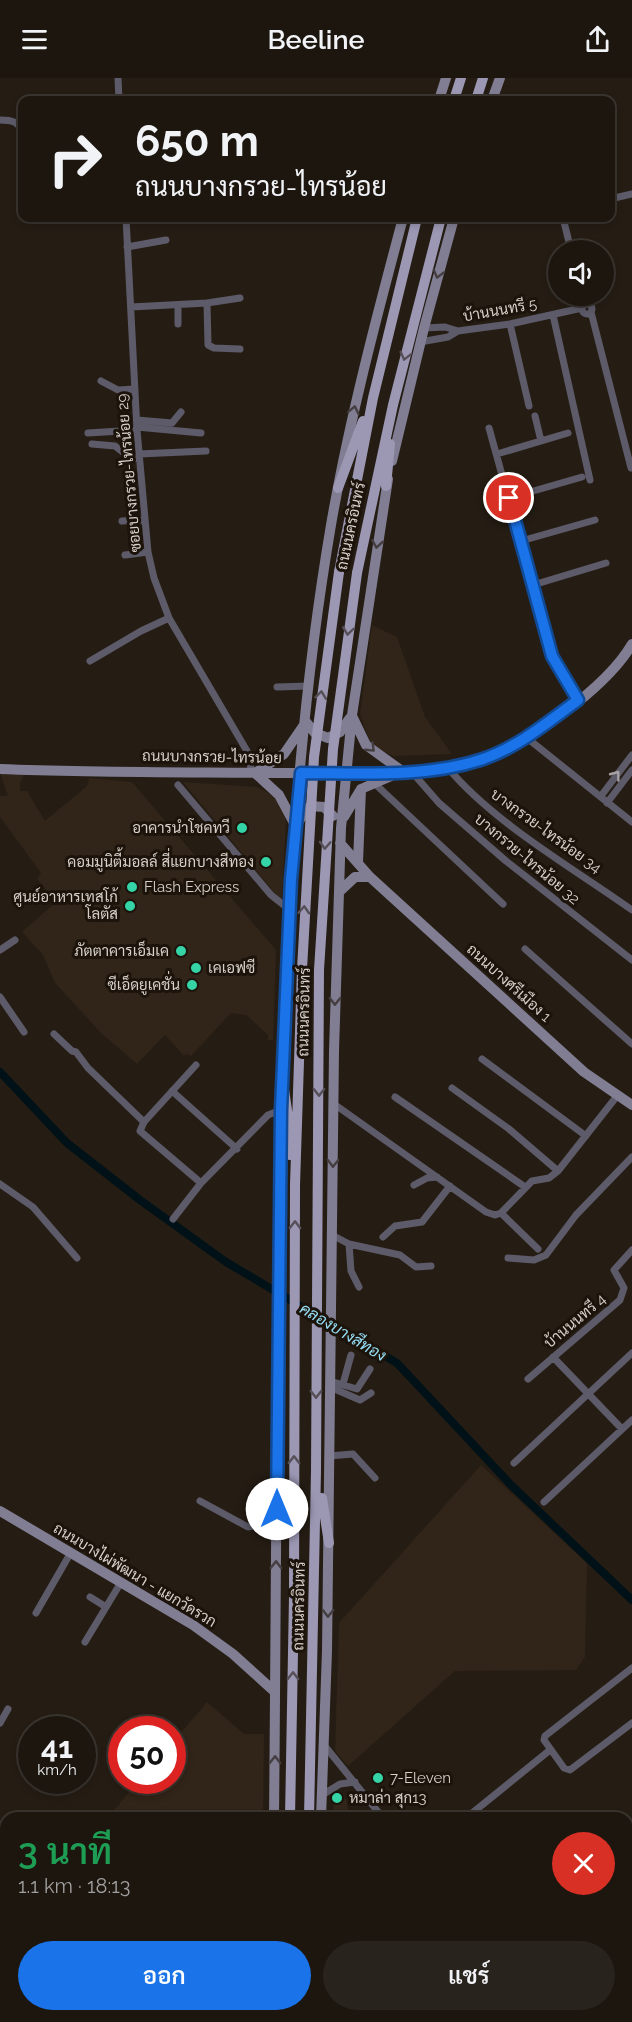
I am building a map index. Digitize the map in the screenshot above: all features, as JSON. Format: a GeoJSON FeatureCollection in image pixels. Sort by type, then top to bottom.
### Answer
{"type":"FeatureCollection","features":[{"type":"Feature","properties":{"kind":"main road"},"geometry":{"type":"LineString","coordinates":[[440,96],[446,78]]}},
{"type":"Feature","properties":{"kind":"main road"},"geometry":{"type":"LineString","coordinates":[[455,96],[461,78]]}},
{"type":"Feature","properties":{"kind":"main road"},"geometry":{"type":"LineString","coordinates":[[477,96],[483,78]]}},
{"type":"Feature","properties":{"kind":"main road"},"geometry":{"type":"LineString","coordinates":[[493,96],[500,78]]}},
{"type":"Feature","properties":{"kind":"main road","name":"ถนนนครอินทร์"},"geometry":{"type":"LineString","coordinates":[[274,1812],[281,1110],[296,828],[309,686],[338,488],[363,370],[402,222]]}},
{"type":"Feature","properties":{"kind":"main road","name":"ถนนนครอินทร์"},"geometry":{"type":"LineString","coordinates":[[290,1812],[294,1597],[296,1185],[302,969],[314,757],[339,572],[373,398],[416,222]]}},
{"type":"Feature","properties":{"kind":"main road","name":"ถนนนครอินทร์"},"geometry":{"type":"LineString","coordinates":[[309,1812],[316,1471],[315,1335],[320,970],[333,749],[357,573],[393,405],[440,222]]}},
{"type":"Feature","properties":{"kind":"main road","name":"ถนนนครอินทร์"},"geometry":{"type":"LineString","coordinates":[[321,1812],[329,1543],[334,1104],[341,824],[352,715],[386,486],[420,342],[453,222]]}},
{"type":"Feature","properties":{"kind":"main road"},"geometry":{"type":"LineString","coordinates":[[338,488],[373,398]]}},
{"type":"Feature","properties":{"kind":"main road"},"geometry":{"type":"LineString","coordinates":[[386,486],[393,405]]}},
{"type":"Feature","properties":{"kind":"main road","name":"ถนนบางกรวย-ไทรน้อย"},"geometry":{"type":"LineString","coordinates":[[0,769],[346,773],[448,768],[481,760],[527,738],[611,673],[632,644]]}},
{"type":"Feature","properties":{"kind":"main road"},"geometry":{"type":"LineString","coordinates":[[296,828],[279,795],[254,773],[286,752],[306,722],[315,734],[328,738],[340,732],[352,715],[366,745],[406,771]]}},
{"type":"Feature","properties":{"kind":"main road"},"geometry":{"type":"LineString","coordinates":[[296,828],[304,811],[316,805],[330,812],[341,824],[361,789],[406,771]]}},
{"type":"Feature","properties":{"kind":"main road"},"geometry":{"type":"LineString","coordinates":[[358,862],[361,789]]}},
{"type":"Feature","properties":{"kind":"main road","name":"ถนนบางศรีเมือง 1"},"geometry":{"type":"LineString","coordinates":[[340,843],[370,877],[584,1072],[632,1105]]}},
{"type":"Feature","properties":{"kind":"main road"},"geometry":{"type":"LineString","coordinates":[[339,892],[355,877],[370,877]]}},
{"type":"Feature","properties":{"kind":"main road"},"geometry":{"type":"LineString","coordinates":[[282,1076],[289,1124],[292,1176],[296,1185]]}},
{"type":"Feature","properties":{"kind":"main road"},"geometry":{"type":"LineString","coordinates":[[316,1471],[329,1543]]}},
{"type":"Feature","properties":{"kind":"main road","name":"ถนนบางไผ่พัฒนา - แยกวัดรวก"},"geometry":{"type":"LineString","coordinates":[[0,1511],[120,1584],[193,1625],[251,1670],[275,1692]]}},
{"type":"Feature","properties":{"kind":"main road"},"geometry":{"type":"LineString","coordinates":[[251,1670],[275,1663]]}},
{"type":"Feature","properties":{"kind":"street"},"geometry":{"type":"LineString","coordinates":[[118,78],[119,96]]}},
{"type":"Feature","properties":{"kind":"street"},"geometry":{"type":"LineString","coordinates":[[0,120],[12,120],[18,125]]}},
{"type":"Feature","properties":{"kind":"street"},"geometry":{"type":"LineString","coordinates":[[615,198],[632,194]]}},
{"type":"Feature","properties":{"kind":"street","name":"ซอยบางกรวย-ไทรน้อย 29"},"geometry":{"type":"LineString","coordinates":[[126,222],[137,426],[148,552],[156,584],[169,618],[247,751],[254,773]]}},
{"type":"Feature","properties":{"kind":"street"},"geometry":{"type":"LineString","coordinates":[[564,222],[568,240]]}},
{"type":"Feature","properties":{"kind":"street"},"geometry":{"type":"LineString","coordinates":[[127,247],[166,240]]}},
{"type":"Feature","properties":{"kind":"street"},"geometry":{"type":"LineString","coordinates":[[131,308],[207,303],[240,298]]}},
{"type":"Feature","properties":{"kind":"street"},"geometry":{"type":"LineString","coordinates":[[207,303],[208,345],[214,348],[240,349]]}},
{"type":"Feature","properties":{"kind":"street"},"geometry":{"type":"LineString","coordinates":[[178,305],[178,324]]}},
{"type":"Feature","properties":{"kind":"street"},"geometry":{"type":"LineString","coordinates":[[583,307],[591,306],[631,468]]}},
{"type":"Feature","properties":{"kind":"street","name":"บ้านนนทรี 5"},"geometry":{"type":"LineString","coordinates":[[424,328],[446,327],[458,331],[510,324],[583,307]]}},
{"type":"Feature","properties":{"kind":"street"},"geometry":{"type":"LineString","coordinates":[[553,315],[590,480]]}},
{"type":"Feature","properties":{"kind":"street"},"geometry":{"type":"LineString","coordinates":[[510,324],[529,406]]}},
{"type":"Feature","properties":{"kind":"street","name":"บ้านนนทรี 5"},"geometry":{"type":"LineString","coordinates":[[420,342],[448,338],[458,331]]}},
{"type":"Feature","properties":{"kind":"street"},"geometry":{"type":"LineString","coordinates":[[101,381],[118,390],[135,389]]}},
{"type":"Feature","properties":{"kind":"street"},"geometry":{"type":"LineString","coordinates":[[88,433],[172,423],[181,412]]}},
{"type":"Feature","properties":{"kind":"street"},"geometry":{"type":"LineString","coordinates":[[535,416],[541,441]]}},
{"type":"Feature","properties":{"kind":"street"},"geometry":{"type":"LineString","coordinates":[[137,426],[201,433]]}},
{"type":"Feature","properties":{"kind":"street"},"geometry":{"type":"LineString","coordinates":[[489,428],[552,656],[578,700]]}},
{"type":"Feature","properties":{"kind":"street"},"geometry":{"type":"LineString","coordinates":[[497,454],[568,433]]}},
{"type":"Feature","properties":{"kind":"street"},"geometry":{"type":"LineString","coordinates":[[92,444],[115,446],[129,457],[206,451]]}},
{"type":"Feature","properties":{"kind":"street"},"geometry":{"type":"LineString","coordinates":[[509,498],[582,477]]}},
{"type":"Feature","properties":{"kind":"street"},"geometry":{"type":"LineString","coordinates":[[122,521],[144,520]]}},
{"type":"Feature","properties":{"kind":"street"},"geometry":{"type":"LineString","coordinates":[[521,541],[595,520]]}},
{"type":"Feature","properties":{"kind":"street"},"geometry":{"type":"LineString","coordinates":[[125,555],[148,552]]}},
{"type":"Feature","properties":{"kind":"street"},"geometry":{"type":"LineString","coordinates":[[533,585],[606,563]]}},
{"type":"Feature","properties":{"kind":"street"},"geometry":{"type":"LineString","coordinates":[[90,661],[141,631],[169,618]]}},
{"type":"Feature","properties":{"kind":"street"},"geometry":{"type":"LineString","coordinates":[[277,687],[309,686]]}},
{"type":"Feature","properties":{"kind":"street"},"geometry":{"type":"LineString","coordinates":[[527,738],[632,822]]}},
{"type":"Feature","properties":{"kind":"street"},"geometry":{"type":"LineString","coordinates":[[601,796],[632,755]]}},
{"type":"Feature","properties":{"kind":"street","name":"บางกรวย-ไทรน้อย 34"},"geometry":{"type":"LineString","coordinates":[[448,768],[460,783],[517,830],[632,910]]}},
{"type":"Feature","properties":{"kind":"street"},"geometry":{"type":"LineString","coordinates":[[607,803],[632,770]]}},
{"type":"Feature","properties":{"kind":"street","name":"บางกรวย-ไทรน้อย 32"},"geometry":{"type":"LineString","coordinates":[[406,771],[506,861],[632,960]]}},
{"type":"Feature","properties":{"kind":"street"},"geometry":{"type":"LineString","coordinates":[[374,782],[503,903]]}},
{"type":"Feature","properties":{"kind":"street"},"geometry":{"type":"LineString","coordinates":[[178,785],[271,895],[290,910]]}},
{"type":"Feature","properties":{"kind":"street"},"geometry":{"type":"LineString","coordinates":[[0,950],[15,940]]}},
{"type":"Feature","properties":{"kind":"street"},"geometry":{"type":"LineString","coordinates":[[525,949],[632,1044]]}},
{"type":"Feature","properties":{"kind":"street"},"geometry":{"type":"LineString","coordinates":[[0,997],[24,1032]]}},
{"type":"Feature","properties":{"kind":"street"},"geometry":{"type":"LineString","coordinates":[[54,1034],[76,1052],[88,1068],[144,1122]]}},
{"type":"Feature","properties":{"kind":"street"},"geometry":{"type":"LineString","coordinates":[[482,1059],[522,1086],[586,1136]]}},
{"type":"Feature","properties":{"kind":"street"},"geometry":{"type":"LineString","coordinates":[[196,1065],[140,1128],[141,1133],[201,1183]]}},
{"type":"Feature","properties":{"kind":"street"},"geometry":{"type":"LineString","coordinates":[[452,1088],[509,1130],[558,1171]]}},
{"type":"Feature","properties":{"kind":"street"},"geometry":{"type":"LineString","coordinates":[[172,1090],[237,1149]]}},
{"type":"Feature","properties":{"kind":"street"},"geometry":{"type":"LineString","coordinates":[[500,1214],[532,1181],[549,1178],[558,1171],[617,1096]]}},
{"type":"Feature","properties":{"kind":"street"},"geometry":{"type":"LineString","coordinates":[[395,1097],[525,1187]]}},
{"type":"Feature","properties":{"kind":"street"},"geometry":{"type":"LineString","coordinates":[[334,1104],[486,1212],[500,1214],[538,1249]]}},
{"type":"Feature","properties":{"kind":"street"},"geometry":{"type":"LineString","coordinates":[[173,1219],[201,1183],[268,1115],[281,1110]]}},
{"type":"Feature","properties":{"kind":"street"},"geometry":{"type":"LineString","coordinates":[[508,1258],[534,1260],[546,1255],[576,1215],[632,1157]]}},
{"type":"Feature","properties":{"kind":"street"},"geometry":{"type":"LineString","coordinates":[[414,1185],[427,1178],[437,1177]]}},
{"type":"Feature","properties":{"kind":"street"},"geometry":{"type":"LineString","coordinates":[[0,1184],[33,1207],[77,1258]]}},
{"type":"Feature","properties":{"kind":"street"},"geometry":{"type":"LineString","coordinates":[[383,1237],[395,1226],[422,1222],[450,1186]]}},
{"type":"Feature","properties":{"kind":"street"},"geometry":{"type":"LineString","coordinates":[[332,1234],[349,1244],[400,1255],[420,1269],[431,1266]]}},
{"type":"Feature","properties":{"kind":"street"},"geometry":{"type":"LineString","coordinates":[[349,1244],[351,1270],[360,1287]]}},
{"type":"Feature","properties":{"kind":"street","name":"บ้านนนทรี 4"},"geometry":{"type":"LineString","coordinates":[[528,1378],[621,1300],[624,1288],[614,1270],[632,1250]]}},
{"type":"Feature","properties":{"kind":"street"},"geometry":{"type":"LineString","coordinates":[[514,1463],[632,1353]]}},
{"type":"Feature","properties":{"kind":"street"},"geometry":{"type":"LineString","coordinates":[[343,1384],[351,1355]]}},
{"type":"Feature","properties":{"kind":"street"},"geometry":{"type":"LineString","coordinates":[[553,1357],[622,1429]]}},
{"type":"Feature","properties":{"kind":"street"},"geometry":{"type":"LineString","coordinates":[[330,1384],[343,1384],[357,1389],[370,1369]]}},
{"type":"Feature","properties":{"kind":"street"},"geometry":{"type":"LineString","coordinates":[[330,1384],[360,1400],[371,1393]]}},
{"type":"Feature","properties":{"kind":"street"},"geometry":{"type":"LineString","coordinates":[[544,1502],[632,1420]]}},
{"type":"Feature","properties":{"kind":"street"},"geometry":{"type":"LineString","coordinates":[[329,1456],[353,1454],[375,1478]]}},
{"type":"Feature","properties":{"kind":"street"},"geometry":{"type":"LineString","coordinates":[[200,1501],[248,1527],[253,1526],[266,1508],[277,1509]]}},
{"type":"Feature","properties":{"kind":"street"},"geometry":{"type":"LineString","coordinates":[[36,1613],[70,1554]]}},
{"type":"Feature","properties":{"kind":"street"},"geometry":{"type":"LineString","coordinates":[[85,1642],[120,1584]]}},
{"type":"Feature","properties":{"kind":"street"},"geometry":{"type":"LineString","coordinates":[[90,1598],[106,1607]]}},
{"type":"Feature","properties":{"kind":"street"},"geometry":{"type":"LineString","coordinates":[[632,1668],[545,1736],[544,1740],[564,1768],[570,1770],[632,1723]]}},
{"type":"Feature","properties":{"kind":"street"},"geometry":{"type":"LineString","coordinates":[[0,1723],[8,1709]]}},
{"type":"Feature","properties":{"kind":"street"},"geometry":{"type":"LineString","coordinates":[[323,1744],[378,1812]]}},
{"type":"Feature","properties":{"kind":"street"},"geometry":{"type":"LineString","coordinates":[[473,1812],[550,1750]]}},
{"type":"Feature","properties":{"kind":"street"},"geometry":{"type":"LineString","coordinates":[[321,1796],[340,1784],[355,1782]]}},
{"type":"Feature","properties":{"kind":"shaded area"},"geometry":{"type":"Polygon","coordinates":[[[372,625],[397,637],[425,717],[452,754],[393,756],[371,745],[360,714],[372,625]]]}},
{"type":"Feature","properties":{"kind":"shaded area"},"geometry":{"type":"Polygon","coordinates":[[[0,773],[24,775],[20,783],[20,791],[27,791],[45,821],[87,786],[89,778],[132,782],[276,950],[273,1040],[268,1040],[268,1035],[246,1015],[231,1013],[191,1056],[186,1054],[184,1056],[165,1035],[137,1064],[103,1035],[55,983],[43,955],[22,932],[56,902],[37,879],[41,873],[0,817],[0,796],[8,796],[0,773]]]}},
{"type":"Feature","properties":{"kind":"shaded area","name":"คอมมูนิตี้มอลล์ สี่แยกบางสีทอง"},"geometry":{"type":"Polygon","coordinates":[[[183,782],[257,787],[279,799],[286,821],[282,902],[183,782]]]}},
{"type":"Feature","properties":{"kind":"shaded area"},"geometry":{"type":"Polygon","coordinates":[[[481,1465],[587,1563],[585,1657],[576,1670],[455,1671],[348,1766],[335,1751],[339,1623],[481,1465]]]}},
{"type":"Feature","properties":{"kind":"shaded area"},"geometry":{"type":"Polygon","coordinates":[[[207,1702],[244,1734],[264,1734],[263,1812],[112,1812],[128,1794],[186,1794],[186,1727],[207,1702]]]}},
{"type":"Feature","properties":{"kind":"shaded area"},"geometry":{"type":"Polygon","coordinates":[[[334,1799],[346,1799],[349,1812],[333,1812],[334,1799]]]}},
{"type":"Feature","properties":{"kind":"waterway","name":"คลองบางสีทอง"},"geometry":{"type":"LineString","coordinates":[[0,1072],[67,1143],[140,1200],[226,1262],[397,1363],[511,1485],[632,1600]]}},
{"type":"Feature","properties":{"kind":"place","name":"อาคารนำโชคทวี"},"geometry":{"type":"Point","coordinates":[242,828]}},
{"type":"Feature","properties":{"kind":"place","name":"คอมมูนิตี้มอลล์ สี่แยกบางสีทอง"},"geometry":{"type":"Point","coordinates":[266,862]}},
{"type":"Feature","properties":{"kind":"place","name":"Flash Express"},"geometry":{"type":"Point","coordinates":[132,887]}},
{"type":"Feature","properties":{"kind":"place","name":"ศูนย์อาหารเทสโก้ โลตัส"},"geometry":{"type":"Point","coordinates":[130,906]}},
{"type":"Feature","properties":{"kind":"place","name":"ภัตตาคารเอ็มเค"},"geometry":{"type":"Point","coordinates":[181,951]}},
{"type":"Feature","properties":{"kind":"place","name":"เคเอฟซี"},"geometry":{"type":"Point","coordinates":[196,968]}},
{"type":"Feature","properties":{"kind":"place","name":"ซีเอ็ดยูเคชั่น"},"geometry":{"type":"Point","coordinates":[192,985]}},
{"type":"Feature","properties":{"kind":"place","name":"7-Eleven"},"geometry":{"type":"Point","coordinates":[378,1778]}},
{"type":"Feature","properties":{"kind":"place","name":"หมาล่า สุก13"},"geometry":{"type":"Point","coordinates":[337,1798]}},
{"type":"Feature","properties":{"kind":"route"},"geometry":{"type":"LineString","coordinates":[[277,1509],[281,1110],[291,879],[301,773],[423,770],[448,768],[481,760],[527,738],[578,700],[552,656],[509,498]]}}]}
